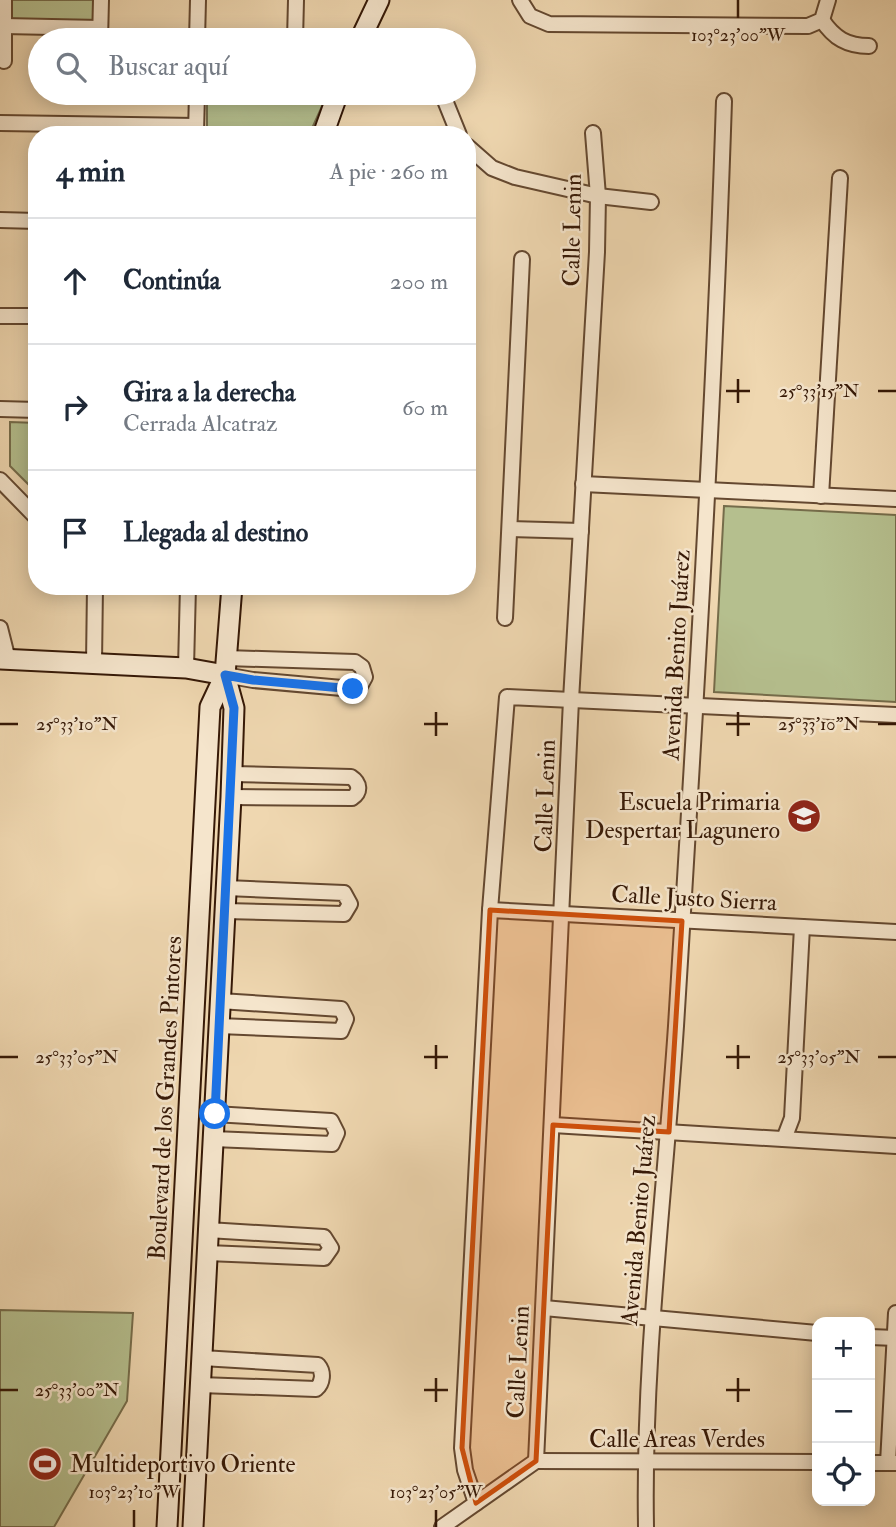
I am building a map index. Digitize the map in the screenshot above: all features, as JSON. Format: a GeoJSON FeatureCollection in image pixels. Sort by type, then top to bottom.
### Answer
{"type":"FeatureCollection","features":[{"type":"Feature","properties":{"kind":"street"},"geometry":{"type":"LineString","coordinates":[[4,0],[5,61]]}},
{"type":"Feature","properties":{"kind":"street"},"geometry":{"type":"LineString","coordinates":[[100,28],[101,0]]}},
{"type":"Feature","properties":{"kind":"street"},"geometry":{"type":"LineString","coordinates":[[197,28],[198,0]]}},
{"type":"Feature","properties":{"kind":"street"},"geometry":{"type":"LineString","coordinates":[[295,28],[296,0]]}},
{"type":"Feature","properties":{"kind":"street"},"geometry":{"type":"LineString","coordinates":[[366,28],[379,0]]}},
{"type":"Feature","properties":{"kind":"street"},"geometry":{"type":"LineString","coordinates":[[520,0],[530,16],[549,24],[808,26],[822,20]]}},
{"type":"Feature","properties":{"kind":"street"},"geometry":{"type":"LineString","coordinates":[[822,20],[828,0]]}},
{"type":"Feature","properties":{"kind":"street"},"geometry":{"type":"LineString","coordinates":[[822,20],[830,32],[841,41],[855,46],[869,46]]}},
{"type":"Feature","properties":{"kind":"street"},"geometry":{"type":"LineString","coordinates":[[4,26],[28,28]]}},
{"type":"Feature","properties":{"kind":"street","name":"Avenida Benito Juárez"},"geometry":{"type":"LineString","coordinates":[[646,1527],[645,1461],[652,1319],[669,1132],[696,707],[724,101]]}},
{"type":"Feature","properties":{"kind":"street"},"geometry":{"type":"LineString","coordinates":[[196,126],[197,105]]}},
{"type":"Feature","properties":{"kind":"street"},"geometry":{"type":"LineString","coordinates":[[326,126],[334,105]]}},
{"type":"Feature","properties":{"kind":"street"},"geometry":{"type":"LineString","coordinates":[[447,105],[455,126]]}},
{"type":"Feature","properties":{"kind":"street"},"geometry":{"type":"LineString","coordinates":[[0,123],[74,126]]}},
{"type":"Feature","properties":{"kind":"street","name":"Calle Lenin"},"geometry":{"type":"LineString","coordinates":[[536,1461],[571,700],[598,196],[593,133]]}},
{"type":"Feature","properties":{"kind":"street"},"geometry":{"type":"LineString","coordinates":[[476,154],[492,168],[515,177],[598,196],[652,202]]}},
{"type":"Feature","properties":{"kind":"street"},"geometry":{"type":"LineString","coordinates":[[821,496],[839,178]]}},
{"type":"Feature","properties":{"kind":"street"},"geometry":{"type":"LineString","coordinates":[[0,220],[28,221]]}},
{"type":"Feature","properties":{"kind":"street"},"geometry":{"type":"LineString","coordinates":[[505,618],[522,259]]}},
{"type":"Feature","properties":{"kind":"street"},"geometry":{"type":"LineString","coordinates":[[0,316],[28,316]]}},
{"type":"Feature","properties":{"kind":"street"},"geometry":{"type":"LineString","coordinates":[[0,410],[28,410]]}},
{"type":"Feature","properties":{"kind":"street"},"geometry":{"type":"LineString","coordinates":[[0,480],[28,508]]}},
{"type":"Feature","properties":{"kind":"street"},"geometry":{"type":"LineString","coordinates":[[583,484],[896,499]]}},
{"type":"Feature","properties":{"kind":"street"},"geometry":{"type":"LineString","coordinates":[[510,529],[581,531]]}},
{"type":"Feature","properties":{"kind":"street"},"geometry":{"type":"LineString","coordinates":[[94,663],[95,595]]}},
{"type":"Feature","properties":{"kind":"street"},"geometry":{"type":"LineString","coordinates":[[186,668],[188,595]]}},
{"type":"Feature","properties":{"kind":"street","name":"Boulevard de los Grandes Pintores"},"geometry":{"type":"LineString","coordinates":[[167,1527],[210,707],[225,667],[231,595]]}},
{"type":"Feature","properties":{"kind":"street"},"geometry":{"type":"LineString","coordinates":[[0,628],[4,659],[186,668],[355,662],[362,667],[365,677],[360,686],[353,689],[253,680],[225,667]]}},
{"type":"Feature","properties":{"kind":"street","name":"Boulevard de los Grandes Pintores"},"geometry":{"type":"LineString","coordinates":[[192,1527],[213,1139],[227,1001],[225,911],[234,708],[225,667]]}},
{"type":"Feature","properties":{"kind":"street"},"geometry":{"type":"LineString","coordinates":[[477,1503],[465,1470],[462,1448],[490,910],[507,697],[896,715]]}},
{"type":"Feature","properties":{"kind":"street"},"geometry":{"type":"LineString","coordinates":[[231,797],[352,798],[359,787],[351,777],[232,774]]}},
{"type":"Feature","properties":{"kind":"street"},"geometry":{"type":"LineString","coordinates":[[225,911],[344,914],[350,904],[344,893],[226,888]]}},
{"type":"Feature","properties":{"kind":"street","name":"Calle Justo Sierra"},"geometry":{"type":"LineString","coordinates":[[490,910],[896,932]]}},
{"type":"Feature","properties":{"kind":"street"},"geometry":{"type":"LineString","coordinates":[[784,1139],[792,1118],[802,927]]}},
{"type":"Feature","properties":{"kind":"street"},"geometry":{"type":"LineString","coordinates":[[226,1027],[341,1031],[346,1019],[341,1009],[227,1001]]}},
{"type":"Feature","properties":{"kind":"street"},"geometry":{"type":"LineString","coordinates":[[213,1139],[332,1144],[337,1133],[331,1121],[215,1114]]}},
{"type":"Feature","properties":{"kind":"street"},"geometry":{"type":"LineString","coordinates":[[553,1125],[896,1146]]}},
{"type":"Feature","properties":{"kind":"street"},"geometry":{"type":"LineString","coordinates":[[207,1253],[324,1258],[331,1248],[324,1237],[208,1230]]}},
{"type":"Feature","properties":{"kind":"street"},"geometry":{"type":"LineString","coordinates":[[544,1308],[812,1333]]}},
{"type":"Feature","properties":{"kind":"street"},"geometry":{"type":"LineString","coordinates":[[892,1463],[896,1312]]}},
{"type":"Feature","properties":{"kind":"street"},"geometry":{"type":"LineString","coordinates":[[875,1336],[895,1338]]}},
{"type":"Feature","properties":{"kind":"street"},"geometry":{"type":"LineString","coordinates":[[200,1385],[316,1389],[322,1378],[318,1365],[202,1358]]}},
{"type":"Feature","properties":{"kind":"street"},"geometry":{"type":"LineString","coordinates":[[442,1527],[536,1461]]}},
{"type":"Feature","properties":{"kind":"street","name":"Calle Areas Verdes"},"geometry":{"type":"LineString","coordinates":[[536,1461],[812,1462]]}},
{"type":"Feature","properties":{"kind":"highlighted area"},"geometry":{"type":"Polygon","coordinates":[[[490,910],[682,921],[669,1132],[553,1125],[536,1461],[476,1503],[462,1448],[490,910]]]}},
{"type":"Feature","properties":{"kind":"green space"},"geometry":{"type":"Polygon","coordinates":[[[10,0],[96,0],[96,24],[9,21],[10,0]]]}},
{"type":"Feature","properties":{"kind":"green space"},"geometry":{"type":"Polygon","coordinates":[[[207,105],[323,105],[313,126],[207,126],[207,105]]]}},
{"type":"Feature","properties":{"kind":"green space"},"geometry":{"type":"Polygon","coordinates":[[[10,422],[28,423],[28,484],[10,466],[10,422]]]}},
{"type":"Feature","properties":{"kind":"green space"},"geometry":{"type":"Polygon","coordinates":[[[724,506],[896,515],[896,702],[714,692],[724,506]]]}},
{"type":"Feature","properties":{"kind":"green space","name":"Multideportivo Oriente"},"geometry":{"type":"Polygon","coordinates":[[[0,1310],[133,1313],[127,1401],[54,1527],[0,1527],[0,1310]]]}},
{"type":"Feature","properties":{"kind":"place","name":"Escuela Primaria Despertar Lagunero"},"geometry":{"type":"Point","coordinates":[804,816]}},
{"type":"Feature","properties":{"kind":"place","name":"Multideportivo Oriente"},"geometry":{"type":"Point","coordinates":[45,1464]}},
{"type":"Feature","properties":{"kind":"route"},"geometry":{"type":"LineString","coordinates":[[215,1114],[234,708],[225,675],[353,689]]}}]}
